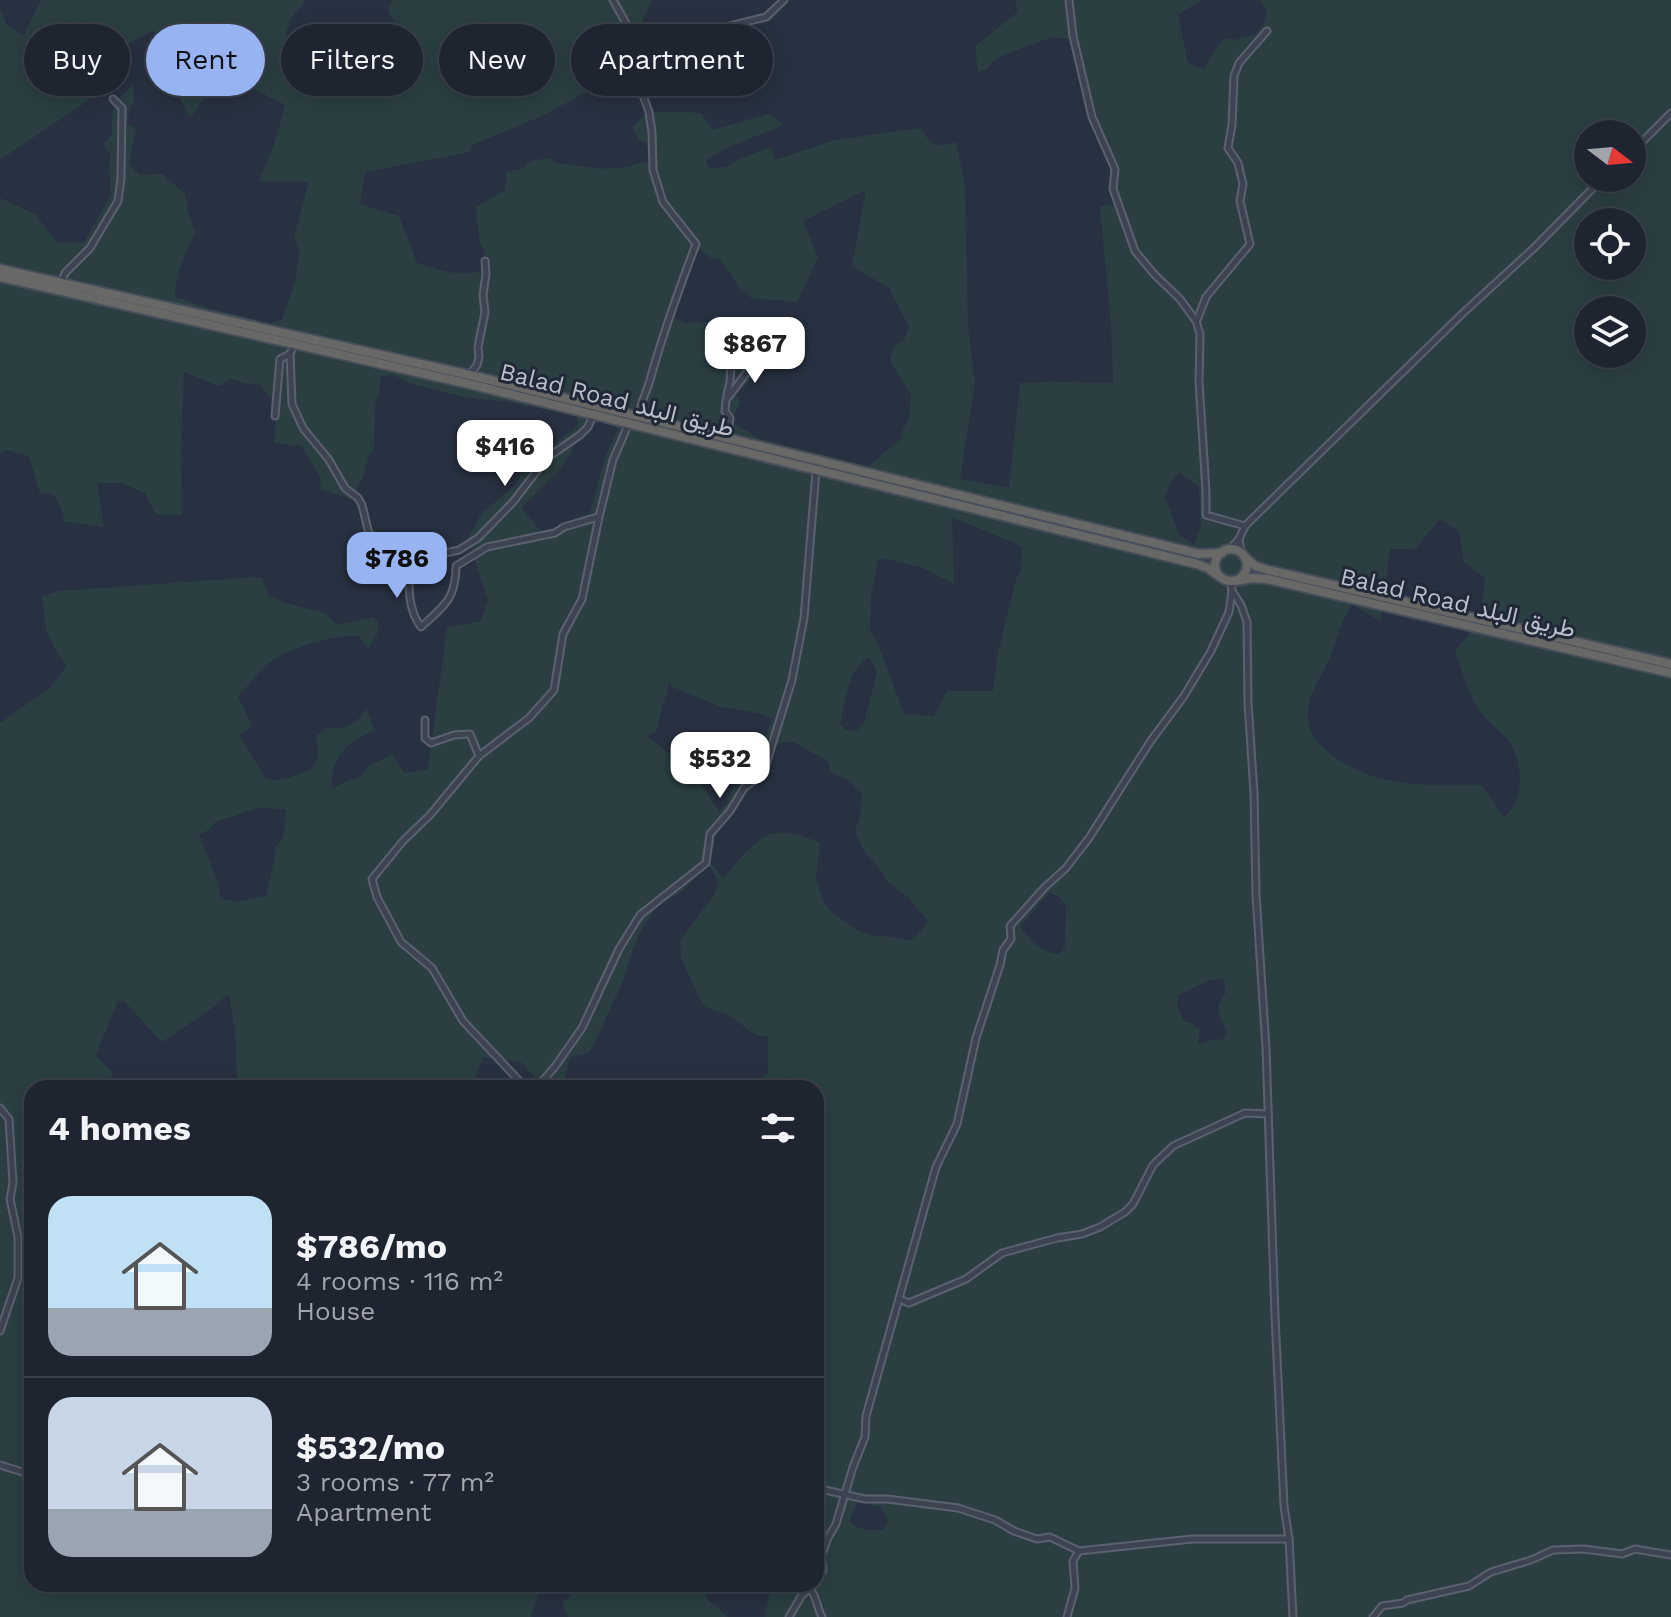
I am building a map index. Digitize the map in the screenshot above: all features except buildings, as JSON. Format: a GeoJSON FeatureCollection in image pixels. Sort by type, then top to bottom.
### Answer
{"type":"FeatureCollection","features":[{"type":"Feature","properties":{"kind":"highway","name":"Balad Road طريق البلد"},"geometry":{"type":"LineString","coordinates":[[0,269],[296,339],[1197,564],[1220,577]]}},
{"type":"Feature","properties":{"kind":"highway","name":"Balad Road طريق البلد"},"geometry":{"type":"LineString","coordinates":[[0,277],[470,375],[1199,554],[1226,551]]}},
{"type":"Feature","properties":{"kind":"highway"},"geometry":{"type":"LineString","coordinates":[[1226,551],[1242,554],[1248,565],[1240,579],[1232,584],[1220,577],[1216,561],[1226,551]]}},
{"type":"Feature","properties":{"kind":"highway","name":"Balad Road طريق البلد"},"geometry":{"type":"LineString","coordinates":[[1242,554],[1255,566],[1268,570],[1671,664]]}},
{"type":"Feature","properties":{"kind":"highway","name":"Balad Road طريق البلد"},"geometry":{"type":"LineString","coordinates":[[1232,584],[1253,578],[1267,579],[1671,673]]}},
{"type":"Feature","properties":{"kind":"street"},"geometry":{"type":"LineString","coordinates":[[613,0],[626,24]]}},
{"type":"Feature","properties":{"kind":"street"},"geometry":{"type":"LineString","coordinates":[[737,24],[766,17],[784,0]]}},
{"type":"Feature","properties":{"kind":"street"},"geometry":{"type":"LineString","coordinates":[[1069,0],[1073,36],[1092,117],[1115,169],[1113,189],[1135,251],[1180,299],[1196,321],[1200,334],[1199,382],[1206,515],[1245,526]]}},
{"type":"Feature","properties":{"kind":"street"},"geometry":{"type":"LineString","coordinates":[[1196,321],[1206,297],[1250,244],[1240,201],[1243,184],[1238,163],[1228,148],[1235,92],[1233,82],[1239,63],[1267,31]]}},
{"type":"Feature","properties":{"kind":"street"},"geometry":{"type":"LineString","coordinates":[[639,416],[668,316],[696,244],[663,202],[653,170],[649,112],[643,96]]}},
{"type":"Feature","properties":{"kind":"street"},"geometry":{"type":"LineString","coordinates":[[61,283],[65,273],[90,248],[118,201],[122,108],[113,99]]}},
{"type":"Feature","properties":{"kind":"street"},"geometry":{"type":"LineString","coordinates":[[1646,138],[1671,113]]}},
{"type":"Feature","properties":{"kind":"street"},"geometry":{"type":"LineString","coordinates":[[1226,551],[1239,539],[1245,526],[1589,192]]}},
{"type":"Feature","properties":{"kind":"street"},"geometry":{"type":"LineString","coordinates":[[470,375],[479,357],[485,312],[485,261]]}},
{"type":"Feature","properties":{"kind":"street"},"geometry":{"type":"LineString","coordinates":[[726,400],[763,351],[769,327]]}},
{"type":"Feature","properties":{"kind":"street"},"geometry":{"type":"LineString","coordinates":[[296,339],[290,354],[292,404],[303,428],[329,460],[345,488],[358,498],[369,534],[403,551],[409,561],[408,579],[414,618],[421,627],[445,604],[456,585],[456,566],[487,547],[555,533],[564,527],[599,517]]}},
{"type":"Feature","properties":{"kind":"street"},"geometry":{"type":"LineString","coordinates":[[727,438],[730,418],[725,411],[732,342]]}},
{"type":"Feature","properties":{"kind":"street"},"geometry":{"type":"LineString","coordinates":[[275,416],[280,359],[290,354]]}},
{"type":"Feature","properties":{"kind":"street"},"geometry":{"type":"LineString","coordinates":[[409,561],[459,550],[478,538],[547,458],[588,427],[593,414]]}},
{"type":"Feature","properties":{"kind":"street"},"geometry":{"type":"LineString","coordinates":[[518,1080],[463,1021],[432,968],[401,942],[377,897],[372,879],[479,756],[529,718],[554,690],[563,634],[582,599],[613,460],[629,423]]}},
{"type":"Feature","properties":{"kind":"street"},"geometry":{"type":"LineString","coordinates":[[543,1080],[582,1028],[619,949],[640,915],[706,863],[710,834],[730,811],[744,788],[763,774],[792,680],[804,618],[816,470]]}},
{"type":"Feature","properties":{"kind":"street"},"geometry":{"type":"LineString","coordinates":[[1239,539],[1242,554]]}},
{"type":"Feature","properties":{"kind":"street"},"geometry":{"type":"LineString","coordinates":[[1232,584],[1247,622],[1256,895],[1284,1506],[1293,1617]]}},
{"type":"Feature","properties":{"kind":"street"},"geometry":{"type":"LineString","coordinates":[[824,1549],[865,1437],[866,1416],[936,1167],[957,1124],[976,1038],[1003,950],[1011,939],[1010,926],[1066,868],[1089,838],[1150,742],[1184,696],[1211,651],[1229,612],[1232,584]]}},
{"type":"Feature","properties":{"kind":"street"},"geometry":{"type":"LineString","coordinates":[[425,720],[425,738],[431,743],[454,735],[470,734],[479,756]]}},
{"type":"Feature","properties":{"kind":"street"},"geometry":{"type":"LineString","coordinates":[[0,1108],[9,1119],[13,1183],[10,1199],[18,1237],[18,1278],[0,1331]]}},
{"type":"Feature","properties":{"kind":"street"},"geometry":{"type":"LineString","coordinates":[[899,1299],[909,1303],[944,1290],[966,1279],[1002,1253],[1100,1227],[1133,1204],[1153,1165],[1173,1146],[1245,1113],[1268,1114]]}},
{"type":"Feature","properties":{"kind":"street"},"geometry":{"type":"LineString","coordinates":[[0,1465],[24,1472]]}},
{"type":"Feature","properties":{"kind":"street"},"geometry":{"type":"LineString","coordinates":[[824,1490],[865,1499],[958,1508],[1037,1539],[1050,1537],[1079,1551],[1192,1539],[1289,1539]]}},
{"type":"Feature","properties":{"kind":"street"},"geometry":{"type":"LineString","coordinates":[[1373,1617],[1382,1606],[1469,1586],[1491,1572],[1553,1550],[1584,1549],[1622,1554],[1635,1549],[1671,1555]]}},
{"type":"Feature","properties":{"kind":"street"},"geometry":{"type":"LineString","coordinates":[[1067,1617],[1075,1588],[1073,1561],[1079,1551]]}},
{"type":"Feature","properties":{"kind":"street"},"geometry":{"type":"LineString","coordinates":[[789,1617],[806,1592]]}},
{"type":"Feature","properties":{"kind":"street"},"geometry":{"type":"LineString","coordinates":[[815,1592],[817,1609],[822,1617]]}},
{"type":"Feature","properties":{"kind":"green space"},"geometry":{"type":"Polygon","coordinates":[[[41,0],[306,0],[289,24],[281,24],[281,96],[423,96],[423,24],[395,24],[388,10],[392,0],[652,0],[641,24],[571,24],[571,96],[579,96],[544,115],[472,145],[470,152],[365,172],[360,204],[399,216],[417,263],[456,273],[480,271],[485,252],[480,244],[476,207],[505,190],[507,172],[524,168],[531,161],[548,158],[561,164],[601,169],[649,161],[647,144],[639,140],[632,127],[646,113],[639,96],[646,96],[652,112],[701,113],[713,130],[768,114],[784,125],[731,146],[706,160],[709,169],[726,167],[771,147],[775,160],[835,140],[920,128],[935,144],[956,142],[965,185],[968,327],[975,383],[960,479],[1009,488],[1020,383],[1113,383],[1111,323],[1100,207],[1113,204],[1110,187],[1112,168],[1086,109],[1072,40],[1052,37],[996,58],[987,69],[978,72],[975,46],[1018,12],[1015,0],[1201,0],[1178,15],[1188,63],[1203,69],[1223,38],[1234,40],[1256,34],[1265,22],[1267,12],[1260,0],[1671,0],[1671,1617],[765,1617],[770,1592],[824,1592],[824,1080],[760,1080],[768,1072],[768,1036],[751,1032],[731,1016],[706,1007],[700,999],[681,958],[680,940],[712,898],[719,883],[710,867],[705,866],[684,890],[658,905],[643,927],[624,979],[593,1046],[588,1053],[570,1057],[565,1080],[537,1080],[521,1062],[483,1057],[476,1080],[235,1080],[235,1030],[229,996],[162,1042],[124,1001],[118,1001],[96,1055],[112,1072],[112,1080],[24,1080],[24,1592],[539,1592],[531,1617],[0,1617],[0,723],[51,687],[67,665],[48,633],[42,597],[59,591],[256,577],[262,578],[269,596],[325,613],[338,625],[374,617],[378,623],[377,635],[368,648],[359,636],[336,637],[284,654],[264,667],[238,696],[252,726],[239,735],[266,779],[282,780],[314,765],[318,756],[316,736],[326,728],[350,725],[367,709],[374,730],[342,752],[334,767],[332,788],[362,775],[368,766],[392,755],[405,773],[428,769],[447,628],[481,621],[488,601],[468,538],[481,514],[518,483],[524,464],[531,469],[544,450],[578,424],[577,417],[510,402],[464,397],[409,383],[394,375],[381,376],[375,406],[374,449],[369,454],[352,499],[320,489],[321,478],[301,446],[274,443],[277,406],[259,383],[248,384],[230,379],[219,386],[184,372],[182,515],[155,514],[145,493],[121,483],[97,483],[104,527],[61,521],[65,516],[53,494],[40,493],[29,456],[7,450],[0,453],[0,198],[35,214],[56,242],[84,243],[111,194],[111,155],[103,145],[112,134],[116,101],[121,96],[130,96],[130,88],[134,84],[134,103],[130,107],[127,124],[136,129],[129,164],[140,175],[162,174],[185,194],[195,233],[179,271],[175,297],[269,323],[282,320],[295,282],[299,253],[294,236],[309,182],[259,181],[274,145],[285,105],[265,95],[265,24],[146,24],[146,34],[130,43],[130,24],[29,24],[41,0]],[[866,190],[803,221],[818,257],[797,302],[751,298],[742,291],[719,258],[712,259],[699,248],[671,318],[688,323],[720,321],[738,345],[766,349],[754,375],[736,396],[740,401],[732,422],[760,439],[868,466],[901,439],[909,419],[911,395],[890,361],[894,346],[904,340],[909,327],[889,288],[852,266],[866,190]],[[600,420],[576,443],[560,469],[521,508],[541,531],[588,514],[605,457],[618,429],[600,420]],[[1179,472],[1165,496],[1179,535],[1194,545],[1201,526],[1199,487],[1179,472]],[[952,517],[954,584],[923,568],[882,558],[878,561],[871,597],[870,632],[876,639],[904,714],[934,716],[947,691],[993,691],[997,658],[1016,579],[1021,571],[1021,546],[952,517]],[[1440,519],[1415,549],[1390,549],[1380,621],[1352,604],[1311,697],[1308,711],[1310,727],[1320,744],[1341,761],[1378,778],[1419,784],[1481,785],[1504,817],[1511,811],[1518,794],[1519,765],[1510,743],[1475,703],[1455,651],[1475,627],[1481,612],[1485,578],[1464,562],[1459,531],[1440,519]],[[869,657],[856,669],[846,696],[840,724],[846,730],[856,731],[864,722],[877,672],[869,657]],[[669,683],[656,732],[647,736],[693,772],[719,812],[727,803],[734,786],[754,772],[772,718],[721,707],[669,683]],[[793,742],[779,743],[773,750],[769,770],[763,780],[746,790],[735,812],[722,825],[710,862],[723,878],[747,851],[769,835],[793,834],[820,843],[816,877],[823,901],[831,911],[856,930],[874,936],[911,940],[928,922],[908,897],[888,882],[859,841],[855,829],[860,817],[861,792],[847,779],[830,772],[826,760],[793,742]],[[258,808],[215,822],[199,835],[217,879],[221,899],[237,902],[266,896],[275,847],[283,834],[286,809],[258,808]],[[1049,892],[1020,927],[1042,949],[1060,954],[1065,947],[1066,906],[1059,897],[1049,892]],[[1223,978],[1210,980],[1179,995],[1177,1007],[1184,1021],[1200,1030],[1198,1042],[1202,1044],[1213,1039],[1222,1040],[1227,1033],[1218,1009],[1226,992],[1223,978]],[[858,1502],[849,1520],[865,1530],[884,1530],[888,1520],[881,1507],[858,1502]]]}},
{"type":"Feature","properties":{"kind":"green space"},"geometry":{"type":"Polygon","coordinates":[[[779,0],[788,0],[771,21],[724,24],[762,14],[774,8],[779,0]]]}},
{"type":"Feature","properties":{"kind":"green space"},"geometry":{"type":"Polygon","coordinates":[[[0,9],[6,23],[24,34],[24,96],[92,96],[0,160],[0,9]]]}},
{"type":"Feature","properties":{"kind":"green space"},"geometry":{"type":"Polygon","coordinates":[[[179,96],[205,96],[191,117],[179,96]]]}},
{"type":"Feature","properties":{"kind":"green space"},"geometry":{"type":"Polygon","coordinates":[[[573,1592],[707,1592],[706,1598],[728,1617],[568,1617],[562,1601],[573,1592]]]}}]}
